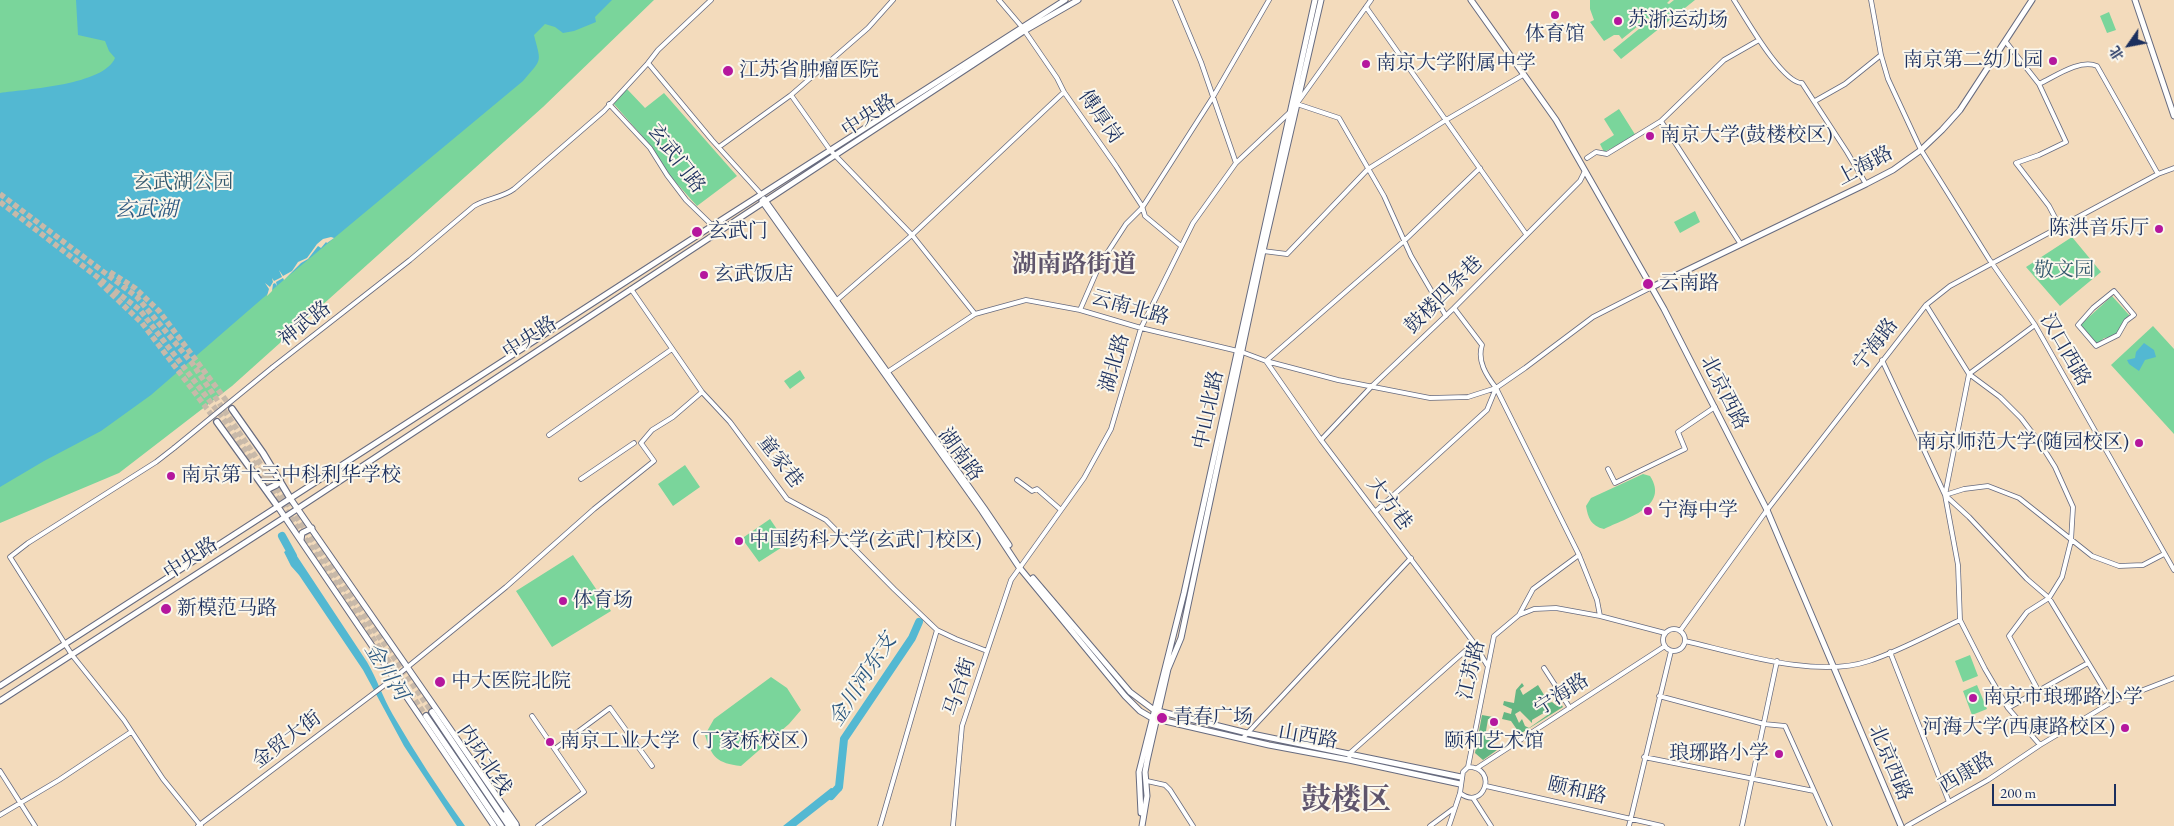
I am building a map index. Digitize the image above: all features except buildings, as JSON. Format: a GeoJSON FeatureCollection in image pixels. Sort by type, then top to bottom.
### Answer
{"type":"FeatureCollection","features":[{"type":"Feature","properties":{"kind":"highway"},"geometry":{"type":"LineString","coordinates":[[232,409],[290,498]]}},
{"type":"Feature","properties":{"kind":"highway"},"geometry":{"type":"LineString","coordinates":[[217,422],[278,507]]}},
{"type":"Feature","properties":{"kind":"highway"},"geometry":{"type":"LineString","coordinates":[[266,490],[276,485],[280,480]]}},
{"type":"Feature","properties":{"kind":"highway","name":"内环北线"},"geometry":{"type":"LineString","coordinates":[[429,714],[491,805],[509,826]]}},
{"type":"Feature","properties":{"kind":"highway"},"geometry":{"type":"LineString","coordinates":[[491,805],[517,826]]}},
{"type":"Feature","properties":{"kind":"highway","name":"内环北线"},"geometry":{"type":"LineString","coordinates":[[491,805],[500,826]]}},
{"type":"Feature","properties":{"kind":"main road","name":"中央路"},"geometry":{"type":"LineString","coordinates":[[0,701],[285,517],[835,156],[1065,0]]}},
{"type":"Feature","properties":{"kind":"main road"},"geometry":{"type":"LineString","coordinates":[[1023,29],[1074,0]]}},
{"type":"Feature","properties":{"kind":"main road","name":"中央路"},"geometry":{"type":"LineString","coordinates":[[0,686],[830,150],[1023,29],[1078,0]]}},
{"type":"Feature","properties":{"kind":"main road","name":"中山北路"},"geometry":{"type":"LineString","coordinates":[[1140,826],[1142,810],[1139,772],[1156,711],[1184,594],[1239,352],[1315,0]]}},
{"type":"Feature","properties":{"kind":"main road"},"geometry":{"type":"LineString","coordinates":[[1239,352],[1321,0]]}},
{"type":"Feature","properties":{"kind":"main road","name":"北京西路"},"geometry":{"type":"LineString","coordinates":[[1471,0],[1556,120],[1652,287],[1715,407],[1767,510],[1901,826]]}},
{"type":"Feature","properties":{"kind":"main road","name":"上海路"},"geometry":{"type":"LineString","coordinates":[[1652,287],[1866,184],[1893,170],[1921,150],[1960,110],[2032,0]]}},
{"type":"Feature","properties":{"kind":"main road"},"geometry":{"type":"LineString","coordinates":[[2135,0],[2174,116]]}},
{"type":"Feature","properties":{"kind":"main road","name":"湖南路"},"geometry":{"type":"LineString","coordinates":[[760,195],[885,373],[984,508],[1020,566],[1125,696],[1140,711],[1154,718]]}},
{"type":"Feature","properties":{"kind":"main road","name":"湖南路"},"geometry":{"type":"LineString","coordinates":[[765,202],[837,300],[885,373]]}},
{"type":"Feature","properties":{"kind":"main road"},"geometry":{"type":"LineString","coordinates":[[290,498],[517,826]]}},
{"type":"Feature","properties":{"kind":"main road"},"geometry":{"type":"LineString","coordinates":[[278,507],[494,826]]}},
{"type":"Feature","properties":{"kind":"main road"},"geometry":{"type":"LineString","coordinates":[[301,540],[302,533],[312,528]]}},
{"type":"Feature","properties":{"kind":"main road","name":"湖南路"},"geometry":{"type":"LineString","coordinates":[[1020,566],[1130,692],[1156,711]]}},
{"type":"Feature","properties":{"kind":"main road","name":"山西路"},"geometry":{"type":"LineString","coordinates":[[1156,711],[1246,733],[1461,777]]}},
{"type":"Feature","properties":{"kind":"main road","name":"中山北路"},"geometry":{"type":"LineString","coordinates":[[1140,826],[1147,796],[1145,772],[1154,718]]}},
{"type":"Feature","properties":{"kind":"main road","name":"山西路"},"geometry":{"type":"LineString","coordinates":[[1154,718],[1242,739],[1460,784]]}},
{"type":"Feature","properties":{"kind":"street","name":"神武路"},"geometry":{"type":"LineString","coordinates":[[65,644],[10,557],[28,543],[156,462],[410,260],[474,206],[504,195],[514,189],[604,111],[658,50],[711,0]]}},
{"type":"Feature","properties":{"kind":"street"},"geometry":{"type":"LineString","coordinates":[[719,147],[791,95],[868,28],[893,0]]}},
{"type":"Feature","properties":{"kind":"street","name":"傅厚岗"},"geometry":{"type":"LineString","coordinates":[[999,0],[1023,29],[1057,78],[1064,92],[1116,166],[1145,216],[1153,225],[1181,246]]}},
{"type":"Feature","properties":{"kind":"street"},"geometry":{"type":"LineString","coordinates":[[1175,0],[1213,97],[1236,163]]}},
{"type":"Feature","properties":{"kind":"street"},"geometry":{"type":"LineString","coordinates":[[1080,310],[1100,264],[1126,224],[1142,208],[1213,97],[1269,0]]}},
{"type":"Feature","properties":{"kind":"street","name":"湖北路"},"geometry":{"type":"LineString","coordinates":[[1020,566],[1084,478],[1111,429],[1141,328],[1193,224],[1236,163],[1289,114],[1297,104],[1371,0]]}},
{"type":"Feature","properties":{"kind":"street"},"geometry":{"type":"LineString","coordinates":[[1734,0],[1759,40],[1790,79],[1797,83],[1802,83],[1815,101],[1866,184]]}},
{"type":"Feature","properties":{"kind":"street","name":"汉口西路"},"geometry":{"type":"LineString","coordinates":[[1871,0],[1881,55],[1888,79],[1921,150],[1993,264],[2035,325],[2174,570]]}},
{"type":"Feature","properties":{"kind":"street"},"geometry":{"type":"LineString","coordinates":[[1366,7],[1526,234]]}},
{"type":"Feature","properties":{"kind":"street"},"geometry":{"type":"LineString","coordinates":[[1587,158],[1596,152],[1607,154],[1661,121],[1724,60],[1759,40]]}},
{"type":"Feature","properties":{"kind":"street"},"geometry":{"type":"LineString","coordinates":[[2006,42],[2039,84],[2066,142],[2039,155],[2016,163],[2049,206],[2060,226]]}},
{"type":"Feature","properties":{"kind":"street"},"geometry":{"type":"LineString","coordinates":[[1815,101],[1845,84],[1881,55]]}},
{"type":"Feature","properties":{"kind":"street"},"geometry":{"type":"LineString","coordinates":[[648,63],[760,195]]}},
{"type":"Feature","properties":{"kind":"street"},"geometry":{"type":"LineString","coordinates":[[2039,84],[2082,64],[2090,63],[2097,66],[2158,174]]}},
{"type":"Feature","properties":{"kind":"street"},"geometry":{"type":"LineString","coordinates":[[1263,251],[1287,254],[1368,169],[1446,120],[1523,76]]}},
{"type":"Feature","properties":{"kind":"street"},"geometry":{"type":"LineString","coordinates":[[837,300],[912,235],[1064,92]]}},
{"type":"Feature","properties":{"kind":"street"},"geometry":{"type":"LineString","coordinates":[[791,95],[835,156],[912,235],[975,314]]}},
{"type":"Feature","properties":{"kind":"street","name":"玄武门路"},"geometry":{"type":"LineString","coordinates":[[609,104],[637,132],[686,200],[719,232]]}},
{"type":"Feature","properties":{"kind":"street"},"geometry":{"type":"LineString","coordinates":[[1297,104],[1339,118],[1384,196],[1404,241],[1446,316]]}},
{"type":"Feature","properties":{"kind":"street"},"geometry":{"type":"LineString","coordinates":[[1661,121],[1740,243]]}},
{"type":"Feature","properties":{"kind":"street"},"geometry":{"type":"LineString","coordinates":[[1266,361],[1404,241],[1480,168]]}},
{"type":"Feature","properties":{"kind":"street","name":"宁海路"},"geometry":{"type":"LineString","coordinates":[[1680,631],[1767,510],[1926,305],[1950,286],[2158,174],[2174,168]]}},
{"type":"Feature","properties":{"kind":"street","name":"鼓楼四条巷"},"geometry":{"type":"LineString","coordinates":[[1321,440],[1580,181],[1585,171]]}},
{"type":"Feature","properties":{"kind":"street"},"geometry":{"type":"LineString","coordinates":[[1239,352],[1266,361],[1372,387],[1430,398],[1468,397],[1496,388],[1593,317],[1652,287]]}},
{"type":"Feature","properties":{"kind":"street","name":"童家巷"},"geometry":{"type":"LineString","coordinates":[[632,289],[702,392],[730,422],[787,499],[826,520],[894,589],[938,630],[987,651]]}},
{"type":"Feature","properties":{"kind":"street"},"geometry":{"type":"LineString","coordinates":[[2114,290],[2134,314],[2126,321],[2118,335],[2096,346],[2078,325],[2086,315],[2114,290]]}},
{"type":"Feature","properties":{"kind":"street","name":"云南北路"},"geometry":{"type":"LineString","coordinates":[[885,373],[975,314],[1026,300],[1080,310],[1141,328],[1239,352]]}},
{"type":"Feature","properties":{"kind":"street"},"geometry":{"type":"LineString","coordinates":[[1926,305],[1969,374],[2000,397],[2021,418],[2055,467],[2073,507],[2071,541],[2062,576],[2049,598],[2027,612],[2009,636],[2038,690]]}},
{"type":"Feature","properties":{"kind":"street"},"geometry":{"type":"LineString","coordinates":[[1454,308],[1482,345],[1479,356],[1488,377],[1496,388],[1579,554],[1600,616]]}},
{"type":"Feature","properties":{"kind":"street"},"geometry":{"type":"LineString","coordinates":[[1945,495],[1969,374],[2035,325]]}},
{"type":"Feature","properties":{"kind":"street"},"geometry":{"type":"LineString","coordinates":[[549,435],[672,349]]}},
{"type":"Feature","properties":{"kind":"street"},"geometry":{"type":"LineString","coordinates":[[1882,360],[1945,495],[1958,565],[1960,620],[1984,669],[2008,708],[2040,745]]}},
{"type":"Feature","properties":{"kind":"street","name":"大方巷"},"geometry":{"type":"LineString","coordinates":[[1266,361],[1321,440],[1474,643],[1487,665]]}},
{"type":"Feature","properties":{"kind":"street"},"geometry":{"type":"LineString","coordinates":[[1376,511],[1487,410],[1496,388]]}},
{"type":"Feature","properties":{"kind":"street","name":"金贸大街"},"geometry":{"type":"LineString","coordinates":[[200,825],[408,667],[506,586],[599,505],[654,461],[641,443],[652,430],[673,417],[702,392]]}},
{"type":"Feature","properties":{"kind":"street"},"geometry":{"type":"LineString","coordinates":[[1608,469],[1615,483],[1685,449],[1678,432],[1715,407]]}},
{"type":"Feature","properties":{"kind":"street"},"geometry":{"type":"LineString","coordinates":[[581,479],[634,443]]}},
{"type":"Feature","properties":{"kind":"street"},"geometry":{"type":"LineString","coordinates":[[1017,480],[1032,491],[1037,489],[1061,510]]}},
{"type":"Feature","properties":{"kind":"street"},"geometry":{"type":"LineString","coordinates":[[1945,495],[1964,489],[1988,486],[2019,498],[2092,556],[2119,566],[2143,565],[2164,554]]}},
{"type":"Feature","properties":{"kind":"street"},"geometry":{"type":"LineString","coordinates":[[1945,495],[1969,517],[2027,579],[2049,598],[2112,702]]}},
{"type":"Feature","properties":{"kind":"street"},"geometry":{"type":"LineString","coordinates":[[1519,616],[1533,589],[1579,554]]}},
{"type":"Feature","properties":{"kind":"street"},"geometry":{"type":"LineString","coordinates":[[1242,739],[1410,558]]}},
{"type":"Feature","properties":{"kind":"street","name":"马台街"},"geometry":{"type":"LineString","coordinates":[[952,826],[962,726],[1011,580],[1020,566]]}},
{"type":"Feature","properties":{"kind":"street","name":"江苏路"},"geometry":{"type":"LineString","coordinates":[[1449,826],[1460,793],[1461,777],[1468,767],[1494,636],[1519,616],[1534,609],[1544,608],[1600,616],[1665,633]]}},
{"type":"Feature","properties":{"kind":"street"},"geometry":{"type":"LineString","coordinates":[[1685,642],[1777,661],[1834,667],[1868,661],[1960,620]]}},
{"type":"Feature","properties":{"kind":"street"},"geometry":{"type":"LineString","coordinates":[[1674,628],[1680,631],[1684,635],[1685,642],[1678,650],[1671,651],[1662,640],[1665,633],[1674,628]]}},
{"type":"Feature","properties":{"kind":"street"},"geometry":{"type":"LineString","coordinates":[[880,826],[938,630]]}},
{"type":"Feature","properties":{"kind":"street"},"geometry":{"type":"LineString","coordinates":[[1349,760],[1350,753],[1474,643]]}},
{"type":"Feature","properties":{"kind":"street"},"geometry":{"type":"LineString","coordinates":[[65,644],[131,732],[163,779],[200,825]]}},
{"type":"Feature","properties":{"kind":"street","name":"宁海路"},"geometry":{"type":"LineString","coordinates":[[1477,768],[1665,646]]}},
{"type":"Feature","properties":{"kind":"street"},"geometry":{"type":"LineString","coordinates":[[1629,826],[1644,757],[1671,651]]}},
{"type":"Feature","properties":{"kind":"street"},"geometry":{"type":"LineString","coordinates":[[1890,652],[1948,802]]}},
{"type":"Feature","properties":{"kind":"street"},"geometry":{"type":"LineString","coordinates":[[1742,826],[1777,661]]}},
{"type":"Feature","properties":{"kind":"street"},"geometry":{"type":"LineString","coordinates":[[2008,708],[2088,663]]}},
{"type":"Feature","properties":{"kind":"street"},"geometry":{"type":"LineString","coordinates":[[1544,668],[1570,708]]}},
{"type":"Feature","properties":{"kind":"street","name":"西康路"},"geometry":{"type":"LineString","coordinates":[[1908,826],[1988,780],[2040,745],[2112,702],[2174,678]]}},
{"type":"Feature","properties":{"kind":"street"},"geometry":{"type":"LineString","coordinates":[[1659,696],[1764,724],[1785,726],[1830,826]]}},
{"type":"Feature","properties":{"kind":"street"},"geometry":{"type":"LineString","coordinates":[[556,748],[610,708],[652,766]]}},
{"type":"Feature","properties":{"kind":"street"},"geometry":{"type":"LineString","coordinates":[[532,716],[556,748],[584,792],[538,826]]}},
{"type":"Feature","properties":{"kind":"street"},"geometry":{"type":"LineString","coordinates":[[0,816],[131,732]]}},
{"type":"Feature","properties":{"kind":"street"},"geometry":{"type":"LineString","coordinates":[[1644,757],[1814,791]]}},
{"type":"Feature","properties":{"kind":"street"},"geometry":{"type":"LineString","coordinates":[[1460,793],[1473,798],[1480,794],[1486,786],[1484,775],[1477,768],[1468,767]]}},
{"type":"Feature","properties":{"kind":"street"},"geometry":{"type":"LineString","coordinates":[[0,771],[35,826]]}},
{"type":"Feature","properties":{"kind":"street"},"geometry":{"type":"LineString","coordinates":[[1147,781],[1165,785],[1193,826]]}},
{"type":"Feature","properties":{"kind":"street","name":"颐和路"},"geometry":{"type":"LineString","coordinates":[[1486,786],[1662,826]]}},
{"type":"Feature","properties":{"kind":"street"},"geometry":{"type":"LineString","coordinates":[[1473,798],[1491,826]]}},
{"type":"Feature","properties":{"kind":"street"},"geometry":{"type":"LineString","coordinates":[[1430,826],[1453,810]]}},
{"type":"Feature","properties":{"kind":"green space","name":"玄武湖"},"geometry":{"type":"Polygon","coordinates":[[[0,0],[654,0],[543,107],[232,386],[119,473],[0,523],[0,0]]]}},
{"type":"Feature","properties":{"kind":"green space","name":"苏浙运动场"},"geometry":{"type":"Polygon","coordinates":[[[1590,0],[1670,0],[1667,3],[1669,4],[1674,0],[1695,0],[1621,59],[1613,50],[1650,20],[1648,18],[1622,39],[1619,35],[1614,35],[1604,41],[1590,22],[1594,20],[1590,9],[1590,0]]]}},
{"type":"Feature","properties":{"kind":"green space"},"geometry":{"type":"Polygon","coordinates":[[[2109,12],[2116,30],[2107,33],[2100,16],[2109,12]]]}},
{"type":"Feature","properties":{"kind":"green space"},"geometry":{"type":"Polygon","coordinates":[[[627,89],[645,108],[664,93],[737,176],[697,206],[671,177],[651,146],[613,103],[627,89]]]}},
{"type":"Feature","properties":{"kind":"green space"},"geometry":{"type":"Polygon","coordinates":[[[1619,109],[1636,136],[1604,152],[1600,144],[1614,135],[1604,119],[1619,109]]]}},
{"type":"Feature","properties":{"kind":"green space"},"geometry":{"type":"Polygon","coordinates":[[[1695,211],[1700,222],[1680,233],[1674,222],[1695,211]]]}},
{"type":"Feature","properties":{"kind":"green space","name":"敬文园"},"geometry":{"type":"Polygon","coordinates":[[[2072,237],[2101,272],[2060,306],[2026,267],[2072,237]]]}},
{"type":"Feature","properties":{"kind":"green space"},"geometry":{"type":"Polygon","coordinates":[[[2112,296],[2130,316],[2117,334],[2104,338],[2097,345],[2079,326],[2112,296]]]}},
{"type":"Feature","properties":{"kind":"green space"},"geometry":{"type":"Polygon","coordinates":[[[2153,326],[2174,349],[2174,434],[2111,365],[2153,326]]]}},
{"type":"Feature","properties":{"kind":"green space"},"geometry":{"type":"Polygon","coordinates":[[[800,370],[805,378],[790,389],[784,381],[800,370]]]}},
{"type":"Feature","properties":{"kind":"green space"},"geometry":{"type":"Polygon","coordinates":[[[685,465],[700,487],[673,506],[658,484],[685,465]]]}},
{"type":"Feature","properties":{"kind":"green space"},"geometry":{"type":"Polygon","coordinates":[[[1643,474],[1650,476],[1655,487],[1654,496],[1643,510],[1604,529],[1593,524],[1589,518],[1586,506],[1591,498],[1643,474]]]}},
{"type":"Feature","properties":{"kind":"green space"},"geometry":{"type":"Polygon","coordinates":[[[770,519],[787,544],[759,562],[743,540],[744,537],[770,519]]]}},
{"type":"Feature","properties":{"kind":"green space","name":"体育场"},"geometry":{"type":"Polygon","coordinates":[[[573,555],[611,611],[552,647],[516,591],[573,555]]]}},
{"type":"Feature","properties":{"kind":"green space"},"geometry":{"type":"Polygon","coordinates":[[[1970,655],[1978,676],[1963,682],[1955,661],[1970,655]]]}},
{"type":"Feature","properties":{"kind":"green space"},"geometry":{"type":"Polygon","coordinates":[[[771,677],[787,688],[801,710],[789,724],[741,766],[721,761],[713,754],[705,735],[714,719],[771,677]]]}},
{"type":"Feature","properties":{"kind":"green space"},"geometry":{"type":"Polygon","coordinates":[[[1522,683],[1524,686],[1520,689],[1523,695],[1538,685],[1549,703],[1552,702],[1557,706],[1561,704],[1563,707],[1520,734],[1511,721],[1502,719],[1504,712],[1511,714],[1512,709],[1503,705],[1504,701],[1514,703],[1516,690],[1522,683]],[[1520,711],[1515,714],[1519,723],[1522,719],[1525,726],[1529,728],[1549,714],[1547,711],[1532,720],[1532,723],[1520,711]]]}},
{"type":"Feature","properties":{"kind":"green space"},"geometry":{"type":"Polygon","coordinates":[[[1977,685],[1987,709],[1972,715],[1963,691],[1977,685]]]}},
{"type":"Feature","properties":{"kind":"green space"},"geometry":{"type":"Polygon","coordinates":[[[1482,715],[1493,717],[1493,720],[1488,719],[1485,737],[1492,738],[1496,728],[1498,729],[1492,742],[1497,750],[1483,760],[1475,753],[1482,715]]]}},
{"type":"Feature","properties":{"kind":"water","name":"玄武湖"},"geometry":{"type":"Polygon","coordinates":[[[76,0],[612,0],[595,17],[596,22],[574,31],[563,33],[555,27],[545,24],[534,35],[539,60],[523,81],[286,278],[151,395],[101,431],[0,487],[0,93],[81,80],[108,67],[115,58],[109,51],[105,41],[78,35],[76,0]]]}},
{"type":"Feature","properties":{"kind":"water"},"geometry":{"type":"Polygon","coordinates":[[[2144,343],[2154,350],[2156,357],[2145,360],[2139,371],[2129,364],[2127,360],[2135,358],[2136,352],[2144,343]]]}},
{"type":"Feature","properties":{"kind":"water"},"geometry":{"type":"Polygon","coordinates":[[[291,547],[367,662],[389,709],[465,826],[457,826],[404,746],[363,670],[291,566],[284,552],[291,547]]]}},
{"type":"Feature","properties":{"kind":"water"},"geometry":{"type":"Polygon","coordinates":[[[831,788],[842,790],[796,826],[783,826],[831,788]]]}},
{"type":"Feature","properties":{"kind":"pier"},"geometry":{"type":"Polygon","coordinates":[[[334,238],[326,242],[321,248],[318,246],[308,259],[301,263],[284,280],[283,278],[276,282],[277,286],[275,283],[273,284],[272,291],[267,296],[269,289],[265,283],[270,287],[273,282],[272,278],[274,281],[282,277],[279,270],[283,276],[292,271],[298,262],[307,258],[317,244],[323,239],[334,238]]]}},
{"type":"Feature","properties":{"kind":"waterway","name":"金川河"},"geometry":{"type":"LineString","coordinates":[[282,536],[293,556]]}},
{"type":"Feature","properties":{"kind":"waterway","name":"金川河东支"},"geometry":{"type":"LineString","coordinates":[[831,796],[839,787],[844,739],[912,638],[919,622]]}},
{"type":"Feature","properties":{"kind":"tunnel"},"geometry":{"type":"LineString","coordinates":[[0,194],[137,297],[192,363],[344,587],[432,712]]}},
{"type":"Feature","properties":{"kind":"tunnel"},"geometry":{"type":"LineString","coordinates":[[0,202],[140,310],[225,421],[426,716]]}},
{"type":"Feature","properties":{"kind":"tunnel"},"geometry":{"type":"LineString","coordinates":[[110,272],[135,288],[159,311],[231,407]]}},
{"type":"Feature","properties":{"kind":"tunnel"},"geometry":{"type":"LineString","coordinates":[[99,282],[142,323],[217,422]]}},
{"type":"Feature","properties":{"kind":"place","name":"体育馆"},"geometry":{"type":"Point","coordinates":[1555,15]}},
{"type":"Feature","properties":{"kind":"place","name":"苏浙运动场"},"geometry":{"type":"Point","coordinates":[1618,21]}},
{"type":"Feature","properties":{"kind":"place","name":"南京第二幼儿园"},"geometry":{"type":"Point","coordinates":[2053,61]}},
{"type":"Feature","properties":{"kind":"place","name":"南京大学附属中学"},"geometry":{"type":"Point","coordinates":[1366,64]}},
{"type":"Feature","properties":{"kind":"place","name":"江苏省肿瘤医院"},"geometry":{"type":"Point","coordinates":[728,71]}},
{"type":"Feature","properties":{"kind":"place","name":"南京大学(鼓楼校区)"},"geometry":{"type":"Point","coordinates":[1650,136]}},
{"type":"Feature","properties":{"kind":"place","name":"陈洪音乐厅"},"geometry":{"type":"Point","coordinates":[2159,229]}},
{"type":"Feature","properties":{"kind":"place","name":"玄武门"},"geometry":{"type":"Point","coordinates":[697,232]}},
{"type":"Feature","properties":{"kind":"place","name":"玄武饭店"},"geometry":{"type":"Point","coordinates":[704,275]}},
{"type":"Feature","properties":{"kind":"place","name":"云南路"},"geometry":{"type":"Point","coordinates":[1648,284]}},
{"type":"Feature","properties":{"kind":"place","name":"南京师范大学(随园校区)"},"geometry":{"type":"Point","coordinates":[2139,443]}},
{"type":"Feature","properties":{"kind":"place","name":"南京第十三中科利华学校"},"geometry":{"type":"Point","coordinates":[171,476]}},
{"type":"Feature","properties":{"kind":"place","name":"宁海中学"},"geometry":{"type":"Point","coordinates":[1648,511]}},
{"type":"Feature","properties":{"kind":"place","name":"中国药科大学(玄武门校区)"},"geometry":{"type":"Point","coordinates":[739,541]}},
{"type":"Feature","properties":{"kind":"place","name":"体育场"},"geometry":{"type":"Point","coordinates":[563,601]}},
{"type":"Feature","properties":{"kind":"place","name":"新模范马路"},"geometry":{"type":"Point","coordinates":[166,609]}},
{"type":"Feature","properties":{"kind":"place","name":"中大医院北院"},"geometry":{"type":"Point","coordinates":[440,682]}},
{"type":"Feature","properties":{"kind":"place","name":"南京市琅琊路小学"},"geometry":{"type":"Point","coordinates":[1973,698]}},
{"type":"Feature","properties":{"kind":"place","name":"青春广场"},"geometry":{"type":"Point","coordinates":[1162,718]}},
{"type":"Feature","properties":{"kind":"place","name":"颐和艺术馆"},"geometry":{"type":"Point","coordinates":[1494,722]}},
{"type":"Feature","properties":{"kind":"place","name":"河海大学(西康路校区)"},"geometry":{"type":"Point","coordinates":[2125,728]}},
{"type":"Feature","properties":{"kind":"place","name":"南京工业大学（丁家桥校区）"},"geometry":{"type":"Point","coordinates":[550,742]}},
{"type":"Feature","properties":{"kind":"place","name":"琅琊路小学"},"geometry":{"type":"Point","coordinates":[1779,754]}},
{"type":"Feature","properties":{"kind":"district","name":"湖南路街道"},"geometry":{"type":"Point","coordinates":[1074,265]}},
{"type":"Feature","properties":{"kind":"district","name":"鼓楼区"},"geometry":{"type":"Point","coordinates":[1346,801]}},
{"type":"Feature","properties":{"kind":"park label","name":"玄武湖公园"},"geometry":{"type":"Point","coordinates":[183,183]}}]}
